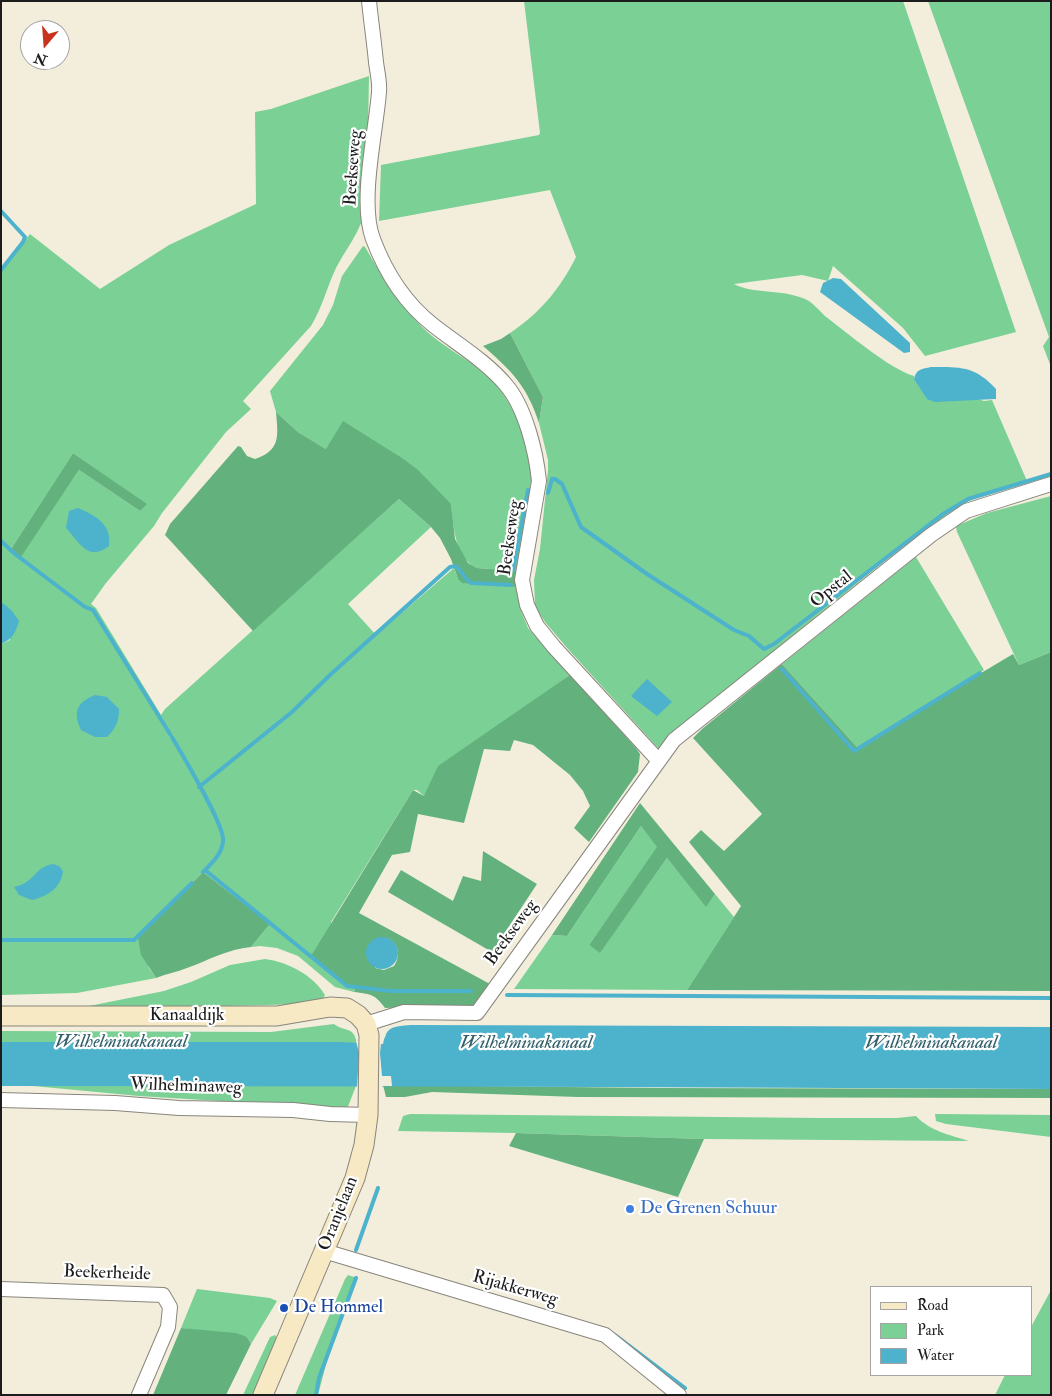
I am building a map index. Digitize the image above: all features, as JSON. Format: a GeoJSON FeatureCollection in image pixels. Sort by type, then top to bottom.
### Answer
{"type":"FeatureCollection","features":[{"type":"Feature","properties":{"kind":"main road","name":"Kanaaldijk"},"geometry":{"type":"LineString","coordinates":[[1,1016],[277,1016],[330,1007],[346,1008],[358,1015],[367,1029]]}},
{"type":"Feature","properties":{"kind":"main road","name":"Oranjelaan"},"geometry":{"type":"LineString","coordinates":[[263,1395],[355,1178],[364,1145],[368,1115],[367,1029]]}},
{"type":"Feature","properties":{"kind":"street","name":"Beekseweg"},"geometry":{"type":"LineString","coordinates":[[367,1029],[404,1012],[477,1013],[658,760],[554,647],[537,626],[527,606],[522,580],[539,481],[538,466],[529,432],[518,404],[507,386],[489,367],[431,323],[405,298],[385,266],[372,236],[368,208],[369,181],[379,89],[369,1]]}},
{"type":"Feature","properties":{"kind":"street","name":"Opstal"},"geometry":{"type":"LineString","coordinates":[[658,760],[674,740],[931,534],[966,511],[1051,484]]}},
{"type":"Feature","properties":{"kind":"street","name":"Wilhelminaweg"},"geometry":{"type":"LineString","coordinates":[[1,1100],[116,1103],[179,1108],[294,1110],[330,1114],[368,1115]]}},
{"type":"Feature","properties":{"kind":"street","name":"Rijakkerweg"},"geometry":{"type":"LineString","coordinates":[[324,1251],[605,1335],[679,1395]]}},
{"type":"Feature","properties":{"kind":"street","name":"Beekerheide"},"geometry":{"type":"LineString","coordinates":[[1,1289],[163,1295],[170,1307],[168,1327],[139,1395]]}},
{"type":"Feature","properties":{"kind":"green space"},"geometry":{"type":"Polygon","coordinates":[[[524,1],[903,1],[1016,332],[925,356],[903,328],[833,266],[828,281],[802,275],[734,284],[749,289],[787,294],[805,299],[869,350],[893,366],[914,376],[914,379],[984,401],[992,400],[1027,481],[964,503],[913,538],[701,710],[659,749],[568,649],[545,622],[535,606],[534,580],[540,549],[548,470],[548,460],[539,423],[543,397],[510,333],[540,309],[563,280],[576,257],[550,190],[379,221],[381,165],[539,135],[524,1]]]}},
{"type":"Feature","properties":{"kind":"green space"},"geometry":{"type":"Polygon","coordinates":[[[928,1],[1051,1],[1051,367],[1043,346],[1049,337],[928,1]]]}},
{"type":"Feature","properties":{"kind":"green space"},"geometry":{"type":"Polygon","coordinates":[[[369,76],[368,129],[361,223],[336,268],[311,326],[243,401],[251,409],[226,432],[91,604],[96,608],[161,715],[165,709],[399,499],[431,527],[348,604],[376,635],[454,568],[458,579],[517,587],[521,611],[528,628],[570,675],[532,703],[424,796],[417,790],[413,790],[331,922],[347,985],[355,989],[354,992],[335,987],[298,956],[277,948],[251,947],[270,924],[203,872],[138,938],[149,968],[156,978],[77,993],[1,995],[1,644],[10,640],[3,603],[1,604],[1,270],[30,234],[100,289],[169,245],[256,204],[255,112],[271,109],[369,76]],[[73,453],[11,549],[21,556],[79,470],[140,511],[146,504],[73,453]]]}},
{"type":"Feature","properties":{"kind":"green space"},"geometry":{"type":"Polygon","coordinates":[[[363,246],[391,289],[413,318],[437,340],[486,375],[503,394],[517,418],[526,443],[531,473],[528,508],[518,571],[477,568],[464,557],[456,540],[451,504],[326,449],[298,432],[276,412],[270,391],[323,325],[333,305],[342,276],[363,246]]]}},
{"type":"Feature","properties":{"kind":"green space"},"geometry":{"type":"Polygon","coordinates":[[[510,333],[543,397],[539,423],[524,389],[502,363],[483,346],[501,339],[510,333]]]}},
{"type":"Feature","properties":{"kind":"green space"},"geometry":{"type":"Polygon","coordinates":[[[276,412],[298,432],[326,449],[343,421],[402,458],[418,470],[451,504],[455,539],[468,563],[477,568],[518,571],[517,587],[462,583],[458,579],[451,559],[440,538],[431,527],[399,499],[253,631],[165,535],[170,524],[238,446],[241,447],[247,456],[255,459],[274,447],[277,435],[276,412]]]}},
{"type":"Feature","properties":{"kind":"green space"},"geometry":{"type":"Polygon","coordinates":[[[73,453],[147,504],[140,511],[79,470],[21,557],[11,549],[73,453]]]}},
{"type":"Feature","properties":{"kind":"green space"},"geometry":{"type":"Polygon","coordinates":[[[1051,496],[1051,652],[1019,665],[957,532],[956,526],[987,513],[1051,496]]]}},
{"type":"Feature","properties":{"kind":"green space"},"geometry":{"type":"Polygon","coordinates":[[[916,557],[984,670],[857,747],[782,664],[916,557]]]}},
{"type":"Feature","properties":{"kind":"green space"},"geometry":{"type":"Polygon","coordinates":[[[1051,652],[1051,991],[687,990],[741,906],[689,842],[701,830],[724,851],[762,814],[693,738],[702,729],[782,664],[857,747],[1013,654],[1019,665],[1051,652]]]}},
{"type":"Feature","properties":{"kind":"green space"},"geometry":{"type":"Polygon","coordinates":[[[570,675],[640,754],[638,772],[589,842],[574,828],[590,806],[583,791],[570,775],[533,745],[514,740],[510,751],[484,749],[464,823],[418,814],[410,852],[392,855],[359,913],[490,984],[477,1004],[474,1005],[385,1008],[372,996],[354,992],[355,989],[347,985],[311,956],[413,790],[424,796],[438,766],[570,675]],[[387,938],[375,968],[384,970],[394,966],[398,958],[398,950],[391,940],[387,938]]]}},
{"type":"Feature","properties":{"kind":"green space"},"geometry":{"type":"Polygon","coordinates":[[[640,803],[715,894],[706,907],[667,858],[600,953],[589,945],[657,847],[641,826],[567,936],[552,935],[640,803]]]}},
{"type":"Feature","properties":{"kind":"green space"},"geometry":{"type":"Polygon","coordinates":[[[641,826],[658,847],[589,945],[600,952],[667,858],[706,906],[715,894],[734,917],[687,990],[514,989],[552,935],[567,936],[641,826]]]}},
{"type":"Feature","properties":{"kind":"green space"},"geometry":{"type":"Polygon","coordinates":[[[483,851],[537,884],[492,952],[388,892],[401,870],[453,901],[463,876],[481,881],[483,851]]]}},
{"type":"Feature","properties":{"kind":"green space"},"geometry":{"type":"Polygon","coordinates":[[[203,872],[270,924],[251,947],[226,952],[156,978],[141,955],[138,938],[203,872]]]}},
{"type":"Feature","properties":{"kind":"green space"},"geometry":{"type":"Polygon","coordinates":[[[265,959],[291,966],[307,976],[314,981],[325,995],[323,999],[306,1004],[69,1010],[164,991],[191,982],[230,965],[265,959]]]}},
{"type":"Feature","properties":{"kind":"green space"},"geometry":{"type":"Polygon","coordinates":[[[334,1024],[351,1031],[357,1043],[1,1042],[1,1031],[271,1032],[334,1024]]]}},
{"type":"Feature","properties":{"kind":"green space"},"geometry":{"type":"Polygon","coordinates":[[[383,1085],[1051,1089],[1051,1098],[578,1097],[432,1092],[405,1097],[386,1097],[383,1085]]]}},
{"type":"Feature","properties":{"kind":"green space"},"geometry":{"type":"Polygon","coordinates":[[[33,1086],[356,1086],[347,1109],[139,1096],[33,1086]]]}},
{"type":"Feature","properties":{"kind":"green space"},"geometry":{"type":"Polygon","coordinates":[[[410,1114],[823,1118],[897,1118],[916,1116],[934,1129],[969,1141],[704,1139],[398,1131],[403,1116],[410,1114]]]}},
{"type":"Feature","properties":{"kind":"green space"},"geometry":{"type":"Polygon","coordinates":[[[935,1114],[1051,1115],[1051,1137],[946,1124],[936,1121],[935,1114]]]}},
{"type":"Feature","properties":{"kind":"green space"},"geometry":{"type":"Polygon","coordinates":[[[516,1133],[704,1139],[678,1197],[509,1146],[516,1133]]]}},
{"type":"Feature","properties":{"kind":"green space"},"geometry":{"type":"Polygon","coordinates":[[[348,1275],[357,1278],[328,1357],[318,1395],[295,1395],[345,1279],[348,1275]]]}},
{"type":"Feature","properties":{"kind":"green space"},"geometry":{"type":"Polygon","coordinates":[[[197,1289],[270,1298],[277,1301],[251,1344],[247,1337],[181,1328],[197,1289]]]}},
{"type":"Feature","properties":{"kind":"green space"},"geometry":{"type":"Polygon","coordinates":[[[1051,1290],[1051,1395],[995,1395],[1004,1376],[1032,1376],[1032,1325],[1051,1290]]]}},
{"type":"Feature","properties":{"kind":"green space"},"geometry":{"type":"Polygon","coordinates":[[[181,1328],[236,1333],[247,1337],[251,1344],[226,1395],[153,1395],[181,1328]]]}},
{"type":"Feature","properties":{"kind":"green space"},"geometry":{"type":"Polygon","coordinates":[[[275,1335],[277,1338],[257,1395],[243,1395],[270,1337],[275,1335]]]}},
{"type":"Feature","properties":{"kind":"water"},"geometry":{"type":"Polygon","coordinates":[[[833,278],[841,279],[910,343],[910,352],[904,353],[820,292],[823,283],[833,278]]]}},
{"type":"Feature","properties":{"kind":"water"},"geometry":{"type":"Polygon","coordinates":[[[931,367],[951,367],[974,372],[996,389],[996,399],[935,402],[927,399],[914,379],[918,371],[931,367]]]}},
{"type":"Feature","properties":{"kind":"water"},"geometry":{"type":"Polygon","coordinates":[[[78,508],[97,518],[105,526],[108,532],[109,546],[95,552],[85,549],[66,528],[69,511],[78,508]]]}},
{"type":"Feature","properties":{"kind":"water"},"geometry":{"type":"Polygon","coordinates":[[[3,603],[19,621],[13,635],[1,644],[1,604],[3,603]]]}},
{"type":"Feature","properties":{"kind":"water"},"geometry":{"type":"Polygon","coordinates":[[[647,679],[672,702],[657,716],[631,696],[647,679]]]}},
{"type":"Feature","properties":{"kind":"water"},"geometry":{"type":"Polygon","coordinates":[[[95,695],[107,697],[119,709],[113,731],[107,737],[95,737],[81,730],[77,718],[80,705],[95,695]]]}},
{"type":"Feature","properties":{"kind":"water"},"geometry":{"type":"Polygon","coordinates":[[[53,864],[59,866],[63,871],[57,887],[48,894],[32,900],[19,895],[14,887],[26,882],[42,868],[53,864]]]}},
{"type":"Feature","properties":{"kind":"water"},"geometry":{"type":"Polygon","coordinates":[[[382,937],[394,941],[398,953],[394,965],[382,969],[370,965],[366,953],[370,941],[382,937]]]}},
{"type":"Feature","properties":{"kind":"water","name":"Wilhelminakanaal"},"geometry":{"type":"Polygon","coordinates":[[[411,1025],[1051,1027],[1051,1089],[1,1086],[1,1042],[339,1042],[383,1044],[389,1030],[411,1025]]]}},
{"type":"Feature","properties":{"kind":"pier"},"geometry":{"type":"Polygon","coordinates":[[[382,1035],[386,1035],[381,1044],[380,1053],[382,1076],[391,1076],[392,1086],[357,1088],[359,1053],[356,1041],[381,1042],[382,1035]]]}},
{"type":"Feature","properties":{"kind":"waterway"},"geometry":{"type":"LineString","coordinates":[[1,211],[25,237],[1,270]]}},
{"type":"Feature","properties":{"kind":"waterway"},"geometry":{"type":"LineString","coordinates":[[548,493],[552,479],[555,479],[562,484],[581,527],[647,574],[734,630],[749,636],[764,649],[774,644],[943,514],[968,499],[1051,474]]}},
{"type":"Feature","properties":{"kind":"waterway"},"geometry":{"type":"LineString","coordinates":[[513,570],[528,490]]}},
{"type":"Feature","properties":{"kind":"waterway"},"geometry":{"type":"LineString","coordinates":[[1,541],[15,554],[85,607],[93,610],[170,734]]}},
{"type":"Feature","properties":{"kind":"waterway"},"geometry":{"type":"LineString","coordinates":[[199,787],[292,712],[330,675],[450,567],[456,566],[471,583],[511,585]]}},
{"type":"Feature","properties":{"kind":"waterway"},"geometry":{"type":"LineString","coordinates":[[782,669],[854,751],[980,673]]}},
{"type":"Feature","properties":{"kind":"waterway"},"geometry":{"type":"LineString","coordinates":[[172,737],[210,806],[222,833],[221,850],[203,872]]}},
{"type":"Feature","properties":{"kind":"waterway"},"geometry":{"type":"LineString","coordinates":[[205,870],[347,986],[391,991],[471,991]]}},
{"type":"Feature","properties":{"kind":"waterway"},"geometry":{"type":"LineString","coordinates":[[1,940],[134,940],[192,883]]}},
{"type":"Feature","properties":{"kind":"waterway"},"geometry":{"type":"LineString","coordinates":[[507,995],[1051,998]]}},
{"type":"Feature","properties":{"kind":"waterway"},"geometry":{"type":"LineString","coordinates":[[356,1250],[378,1188]]}},
{"type":"Feature","properties":{"kind":"waterway"},"geometry":{"type":"LineString","coordinates":[[316,1395],[319,1378],[356,1278]]}},
{"type":"Feature","properties":{"kind":"waterway"},"geometry":{"type":"LineString","coordinates":[[615,1335],[685,1388]]}},
{"type":"Feature","properties":{"kind":"place","name":"De Grenen Schuur"},"geometry":{"type":"Point","coordinates":[630,1209]}},
{"type":"Feature","properties":{"kind":"place","name":"De Hommel"},"geometry":{"type":"Point","coordinates":[284,1308]}}]}
